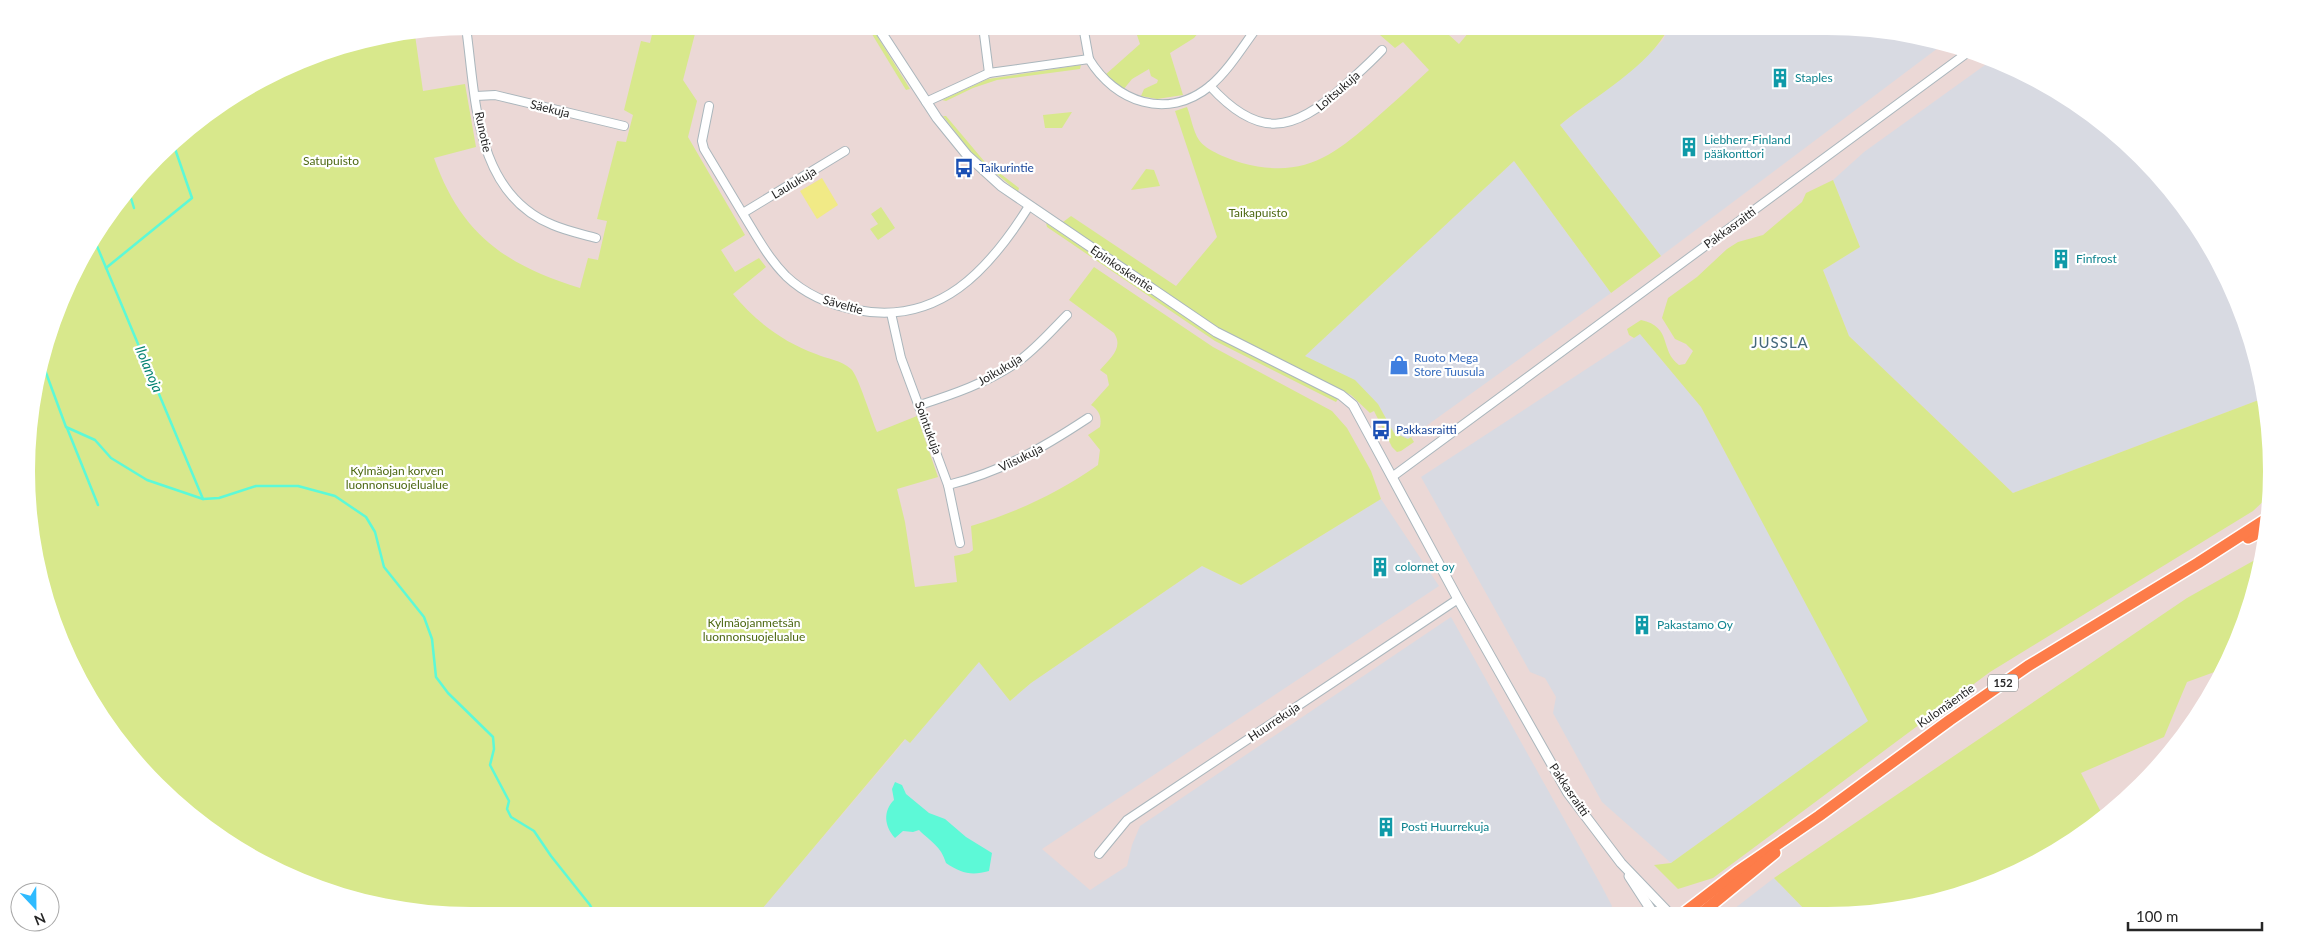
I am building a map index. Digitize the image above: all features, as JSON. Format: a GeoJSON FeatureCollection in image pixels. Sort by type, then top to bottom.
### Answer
{"type":"FeatureCollection","features":[{"type":"Feature","properties":{"kind":"main road","name":"Kulomäentie"},"geometry":{"type":"LineString","coordinates":[[1692,907],[1737,872],[1819,816],[1950,720],[2028,666],[2198,564],[2259,524]]}},
{"type":"Feature","properties":{"kind":"main road","name":"Kulomäentie"},"geometry":{"type":"LineString","coordinates":[[2198,564],[2258,533]]}},
{"type":"Feature","properties":{"kind":"main road","name":"Kulomäentie"},"geometry":{"type":"LineString","coordinates":[[1709,907],[1819,816]]}},
{"type":"Feature","properties":{"kind":"street","name":"Runotie"},"geometry":{"type":"LineString","coordinates":[[467,35],[487,155],[502,183],[514,198],[530,211],[553,225],[596,238]]}},
{"type":"Feature","properties":{"kind":"street","name":"Epinkoskentie"},"geometry":{"type":"LineString","coordinates":[[883,35],[926,102],[972,160],[1001,186],[1216,332],[1346,399],[1362,418],[1392,477]]}},
{"type":"Feature","properties":{"kind":"street"},"geometry":{"type":"LineString","coordinates":[[984,35],[989,73]]}},
{"type":"Feature","properties":{"kind":"street"},"geometry":{"type":"LineString","coordinates":[[1085,35],[1089,59],[1104,81],[1126,96],[1149,104],[1179,102],[1199,94],[1210,86],[1251,35]]}},
{"type":"Feature","properties":{"kind":"street","name":"Loitsukuja"},"geometry":{"type":"LineString","coordinates":[[1210,86],[1238,113],[1263,122],[1299,120],[1322,106],[1382,50]]}},
{"type":"Feature","properties":{"kind":"street","name":"Pakkasraitti"},"geometry":{"type":"LineString","coordinates":[[1650,907],[1621,863],[1568,793],[1458,599],[1392,477],[1962,57]]}},
{"type":"Feature","properties":{"kind":"street"},"geometry":{"type":"LineString","coordinates":[[926,102],[989,73],[1089,59]]}},
{"type":"Feature","properties":{"kind":"street","name":"Säekuja"},"geometry":{"type":"LineString","coordinates":[[476,96],[495,95],[624,126]]}},
{"type":"Feature","properties":{"kind":"street","name":"Säveltie"},"geometry":{"type":"LineString","coordinates":[[709,106],[702,141],[704,149],[775,264],[790,280],[808,293],[840,307],[874,314],[891,313],[934,303],[967,283],[984,266],[1029,206]]}},
{"type":"Feature","properties":{"kind":"street","name":"Laulukuja"},"geometry":{"type":"LineString","coordinates":[[743,214],[845,151]]}},
{"type":"Feature","properties":{"kind":"street","name":"Sointukuja"},"geometry":{"type":"LineString","coordinates":[[891,313],[901,358],[948,485],[960,544]]}},
{"type":"Feature","properties":{"kind":"street","name":"Joikukuja"},"geometry":{"type":"LineString","coordinates":[[920,406],[973,386],[1002,371],[1026,354],[1067,315]]}},
{"type":"Feature","properties":{"kind":"street","name":"Viisukuja"},"geometry":{"type":"LineString","coordinates":[[948,485],[986,474],[1020,460],[1088,418]]}},
{"type":"Feature","properties":{"kind":"street","name":"Huurrekuja"},"geometry":{"type":"LineString","coordinates":[[1099,854],[1127,820],[1458,599]]}},
{"type":"Feature","properties":{"kind":"street","name":"Pakkasraitti"},"geometry":{"type":"LineString","coordinates":[[1621,863],[1663,907]]}},
{"type":"Feature","properties":{"kind":"shaded area"},"geometry":{"type":"Polygon","coordinates":[[[1666,35],[1827,35],[1884,39],[1937,49],[1661,256],[1560,125],[1639,64],[1663,40],[1666,35]]]}},
{"type":"Feature","properties":{"kind":"shaded area"},"geometry":{"type":"Polygon","coordinates":[[[1985,65],[2020,80],[2069,108],[2114,143],[2135,163],[2155,184],[2190,229],[2205,253],[2230,304],[2248,358],[2257,401],[2013,493],[1849,336],[1823,270],[1860,247],[1833,180],[1864,152],[1985,65]]]}},
{"type":"Feature","properties":{"kind":"shaded area"},"geometry":{"type":"Polygon","coordinates":[[[1514,161],[1611,293],[1408,439],[1394,433],[1378,404],[1305,356],[1514,161]]]}},
{"type":"Feature","properties":{"kind":"shaded area"},"geometry":{"type":"Polygon","coordinates":[[[822,178],[838,205],[817,219],[800,191],[822,178]]]}},
{"type":"Feature","properties":{"kind":"shaded area"},"geometry":{"type":"Polygon","coordinates":[[[1640,334],[1701,407],[1869,721],[1671,863],[1602,802],[1553,713],[1556,697],[1545,678],[1530,672],[1421,477],[1640,334]]]}},
{"type":"Feature","properties":{"kind":"shaded area"},"geometry":{"type":"Polygon","coordinates":[[[1381,499],[1439,586],[1042,849],[1090,890],[1127,866],[1132,845],[1140,826],[1451,617],[1601,885],[1611,907],[764,907],[906,739],[910,743],[979,662],[1010,701],[1031,683],[1202,566],[1241,585],[1381,499]]]}},
{"type":"Feature","properties":{"kind":"shaded area"},"geometry":{"type":"Polygon","coordinates":[[[895,782],[902,785],[906,794],[929,813],[945,819],[966,837],[992,853],[989,871],[971,873],[951,866],[946,863],[938,848],[919,830],[913,832],[903,831],[895,838],[889,829],[886,819],[890,804],[894,800],[892,789],[895,782]]]}},
{"type":"Feature","properties":{"kind":"shaded area"},"geometry":{"type":"Polygon","coordinates":[[[1774,878],[1802,907],[1736,907],[1774,878]]]}},
{"type":"Feature","properties":{"kind":"green space"},"geometry":{"type":"Polygon","coordinates":[[[652,35],[695,35],[683,80],[697,101],[688,137],[745,235],[721,250],[735,272],[759,258],[766,267],[733,294],[760,322],[781,337],[851,369],[861,389],[877,432],[917,416],[938,477],[897,489],[905,522],[915,587],[957,582],[954,556],[969,553],[973,550],[971,526],[1037,501],[1098,465],[1100,450],[1088,435],[1100,427],[1101,420],[1096,409],[1091,405],[1109,385],[1107,375],[1100,370],[1117,348],[1117,338],[1114,333],[1069,300],[1094,267],[1213,347],[1332,411],[1347,428],[1371,471],[1381,499],[1241,585],[1202,566],[1031,683],[1010,701],[979,662],[910,743],[905,739],[764,907],[442,906],[386,899],[331,884],[304,874],[253,849],[229,834],[184,799],[163,779],[143,758],[108,713],[93,689],[68,638],[58,611],[43,556],[36,500],[35,471],[36,442],[43,386],[58,331],[68,304],[93,253],[125,206],[163,163],[206,125],[253,93],[304,68],[358,50],[386,43],[416,39],[423,91],[465,84],[476,147],[434,158],[445,184],[458,207],[472,226],[489,243],[508,257],[529,269],[580,288],[588,258],[598,260],[607,221],[597,219],[617,141],[626,142],[633,115],[624,110],[641,41],[650,43],[652,35]]]}},
{"type":"Feature","properties":{"kind":"green space"},"geometry":{"type":"Polygon","coordinates":[[[872,35],[877,35],[910,89],[906,90],[872,35]]]}},
{"type":"Feature","properties":{"kind":"green space"},"geometry":{"type":"Polygon","coordinates":[[[1137,35],[1196,35],[1170,53],[1183,95],[1157,99],[1141,96],[1144,89],[1157,83],[1158,80],[1151,76],[1149,69],[1132,79],[1123,90],[1105,75],[1140,44],[1137,35]]]}},
{"type":"Feature","properties":{"kind":"green space","name":"Taikapuisto"},"geometry":{"type":"Polygon","coordinates":[[[1380,35],[1449,35],[1459,44],[1466,35],[1664,35],[1635,68],[1560,125],[1661,256],[1611,293],[1514,161],[1305,356],[1355,380],[1378,404],[1394,433],[1408,439],[1411,437],[1414,442],[1397,452],[1392,447],[1374,411],[1370,413],[1351,395],[1218,328],[1063,222],[1071,216],[1176,286],[1217,237],[1175,111],[1187,107],[1195,132],[1202,144],[1231,160],[1263,167],[1282,168],[1299,166],[1330,154],[1345,144],[1429,70],[1403,42],[1395,48],[1380,35]]]}},
{"type":"Feature","properties":{"kind":"green space"},"geometry":{"type":"Polygon","coordinates":[[[1081,65],[1080,69],[997,80],[973,88],[946,101],[942,100],[988,79],[1081,65]]]}},
{"type":"Feature","properties":{"kind":"green space"},"geometry":{"type":"Polygon","coordinates":[[[1072,112],[1062,128],[1045,128],[1043,115],[1072,112]]]}},
{"type":"Feature","properties":{"kind":"green space"},"geometry":{"type":"Polygon","coordinates":[[[943,116],[946,116],[984,161],[1019,188],[1018,192],[971,152],[943,116]]]}},
{"type":"Feature","properties":{"kind":"green space"},"geometry":{"type":"Polygon","coordinates":[[[1146,169],[1154,170],[1160,186],[1131,190],[1146,169]]]}},
{"type":"Feature","properties":{"kind":"green space"},"geometry":{"type":"Polygon","coordinates":[[[1833,180],[1860,247],[1823,270],[1849,336],[2013,493],[2257,401],[2262,442],[2262,503],[2253,511],[1990,672],[1713,878],[1678,889],[1654,865],[1671,863],[1868,721],[1701,407],[1640,334],[1634,338],[1629,335],[1627,329],[1641,320],[1651,323],[1662,333],[1673,359],[1679,365],[1685,364],[1693,351],[1686,344],[1675,339],[1662,318],[1668,298],[1697,277],[1727,249],[1738,242],[1763,235],[1802,202],[1806,193],[1833,180]]]}},
{"type":"Feature","properties":{"kind":"green space"},"geometry":{"type":"Polygon","coordinates":[[[881,207],[895,228],[878,240],[870,229],[878,224],[871,214],[881,207]]]}},
{"type":"Feature","properties":{"kind":"green space"},"geometry":{"type":"Polygon","coordinates":[[[1046,223],[1215,337],[1338,399],[1336,402],[1215,341],[1047,227],[1046,223]]]}},
{"type":"Feature","properties":{"kind":"green space"},"geometry":{"type":"Polygon","coordinates":[[[2254,561],[2240,611],[2214,672],[2187,682],[2164,737],[2081,773],[2100,810],[2069,834],[2045,849],[1994,874],[1967,884],[1912,899],[1856,906],[1802,907],[1774,878],[2187,598],[2254,561]]]}},
{"type":"Feature","properties":{"kind":"waterway"},"geometry":{"type":"LineString","coordinates":[[106,268],[192,198],[176,151]]}},
{"type":"Feature","properties":{"kind":"waterway"},"geometry":{"type":"LineString","coordinates":[[131,199],[134,208]]}},
{"type":"Feature","properties":{"kind":"waterway","name":"Ilolanoja"},"geometry":{"type":"LineString","coordinates":[[97,246],[203,499]]}},
{"type":"Feature","properties":{"kind":"waterway"},"geometry":{"type":"LineString","coordinates":[[46,373],[66,427],[95,440],[111,458],[147,480],[203,499],[219,498],[256,486],[298,486],[335,496],[366,517],[375,532],[384,567],[424,617],[432,639],[436,677],[448,693],[493,737],[494,749],[490,765],[509,801],[507,809],[511,817],[534,831],[591,907]]}},
{"type":"Feature","properties":{"kind":"waterway"},"geometry":{"type":"LineString","coordinates":[[67,428],[98,505]]}},
{"type":"Feature","properties":{"kind":"place","name":"Staples"},"geometry":{"type":"Point","coordinates":[1780,78]}},
{"type":"Feature","properties":{"kind":"place","name":"Liebherr-Finland pääkonttori"},"geometry":{"type":"Point","coordinates":[1689,147]}},
{"type":"Feature","properties":{"kind":"place","name":"Taikurintie"},"geometry":{"type":"Point","coordinates":[964,168]}},
{"type":"Feature","properties":{"kind":"place","name":"Finfrost"},"geometry":{"type":"Point","coordinates":[2061,259]}},
{"type":"Feature","properties":{"kind":"place","name":"Ruoto Mega Store Tuusula"},"geometry":{"type":"Point","coordinates":[1399,365]}},
{"type":"Feature","properties":{"kind":"place","name":"Pakkasraitti"},"geometry":{"type":"Point","coordinates":[1381,430]}},
{"type":"Feature","properties":{"kind":"place","name":"colornet oy"},"geometry":{"type":"Point","coordinates":[1380,567]}},
{"type":"Feature","properties":{"kind":"place","name":"Pakastamo Oy"},"geometry":{"type":"Point","coordinates":[1642,625]}},
{"type":"Feature","properties":{"kind":"place","name":"Posti Huurrekuja"},"geometry":{"type":"Point","coordinates":[1386,827]}},
{"type":"Feature","properties":{"kind":"district","name":"JUSSLA"},"geometry":{"type":"Point","coordinates":[1780,343]}},
{"type":"Feature","properties":{"kind":"park label","name":"Satupuisto"},"geometry":{"type":"Point","coordinates":[331,161]}},
{"type":"Feature","properties":{"kind":"park label","name":"Kylmäojan korven luonnonsuojelualue"},"geometry":{"type":"Point","coordinates":[397,478]}},
{"type":"Feature","properties":{"kind":"park label","name":"Kylmäojanmetsän luonnonsuojelualue"},"geometry":{"type":"Point","coordinates":[754,630]}}]}
